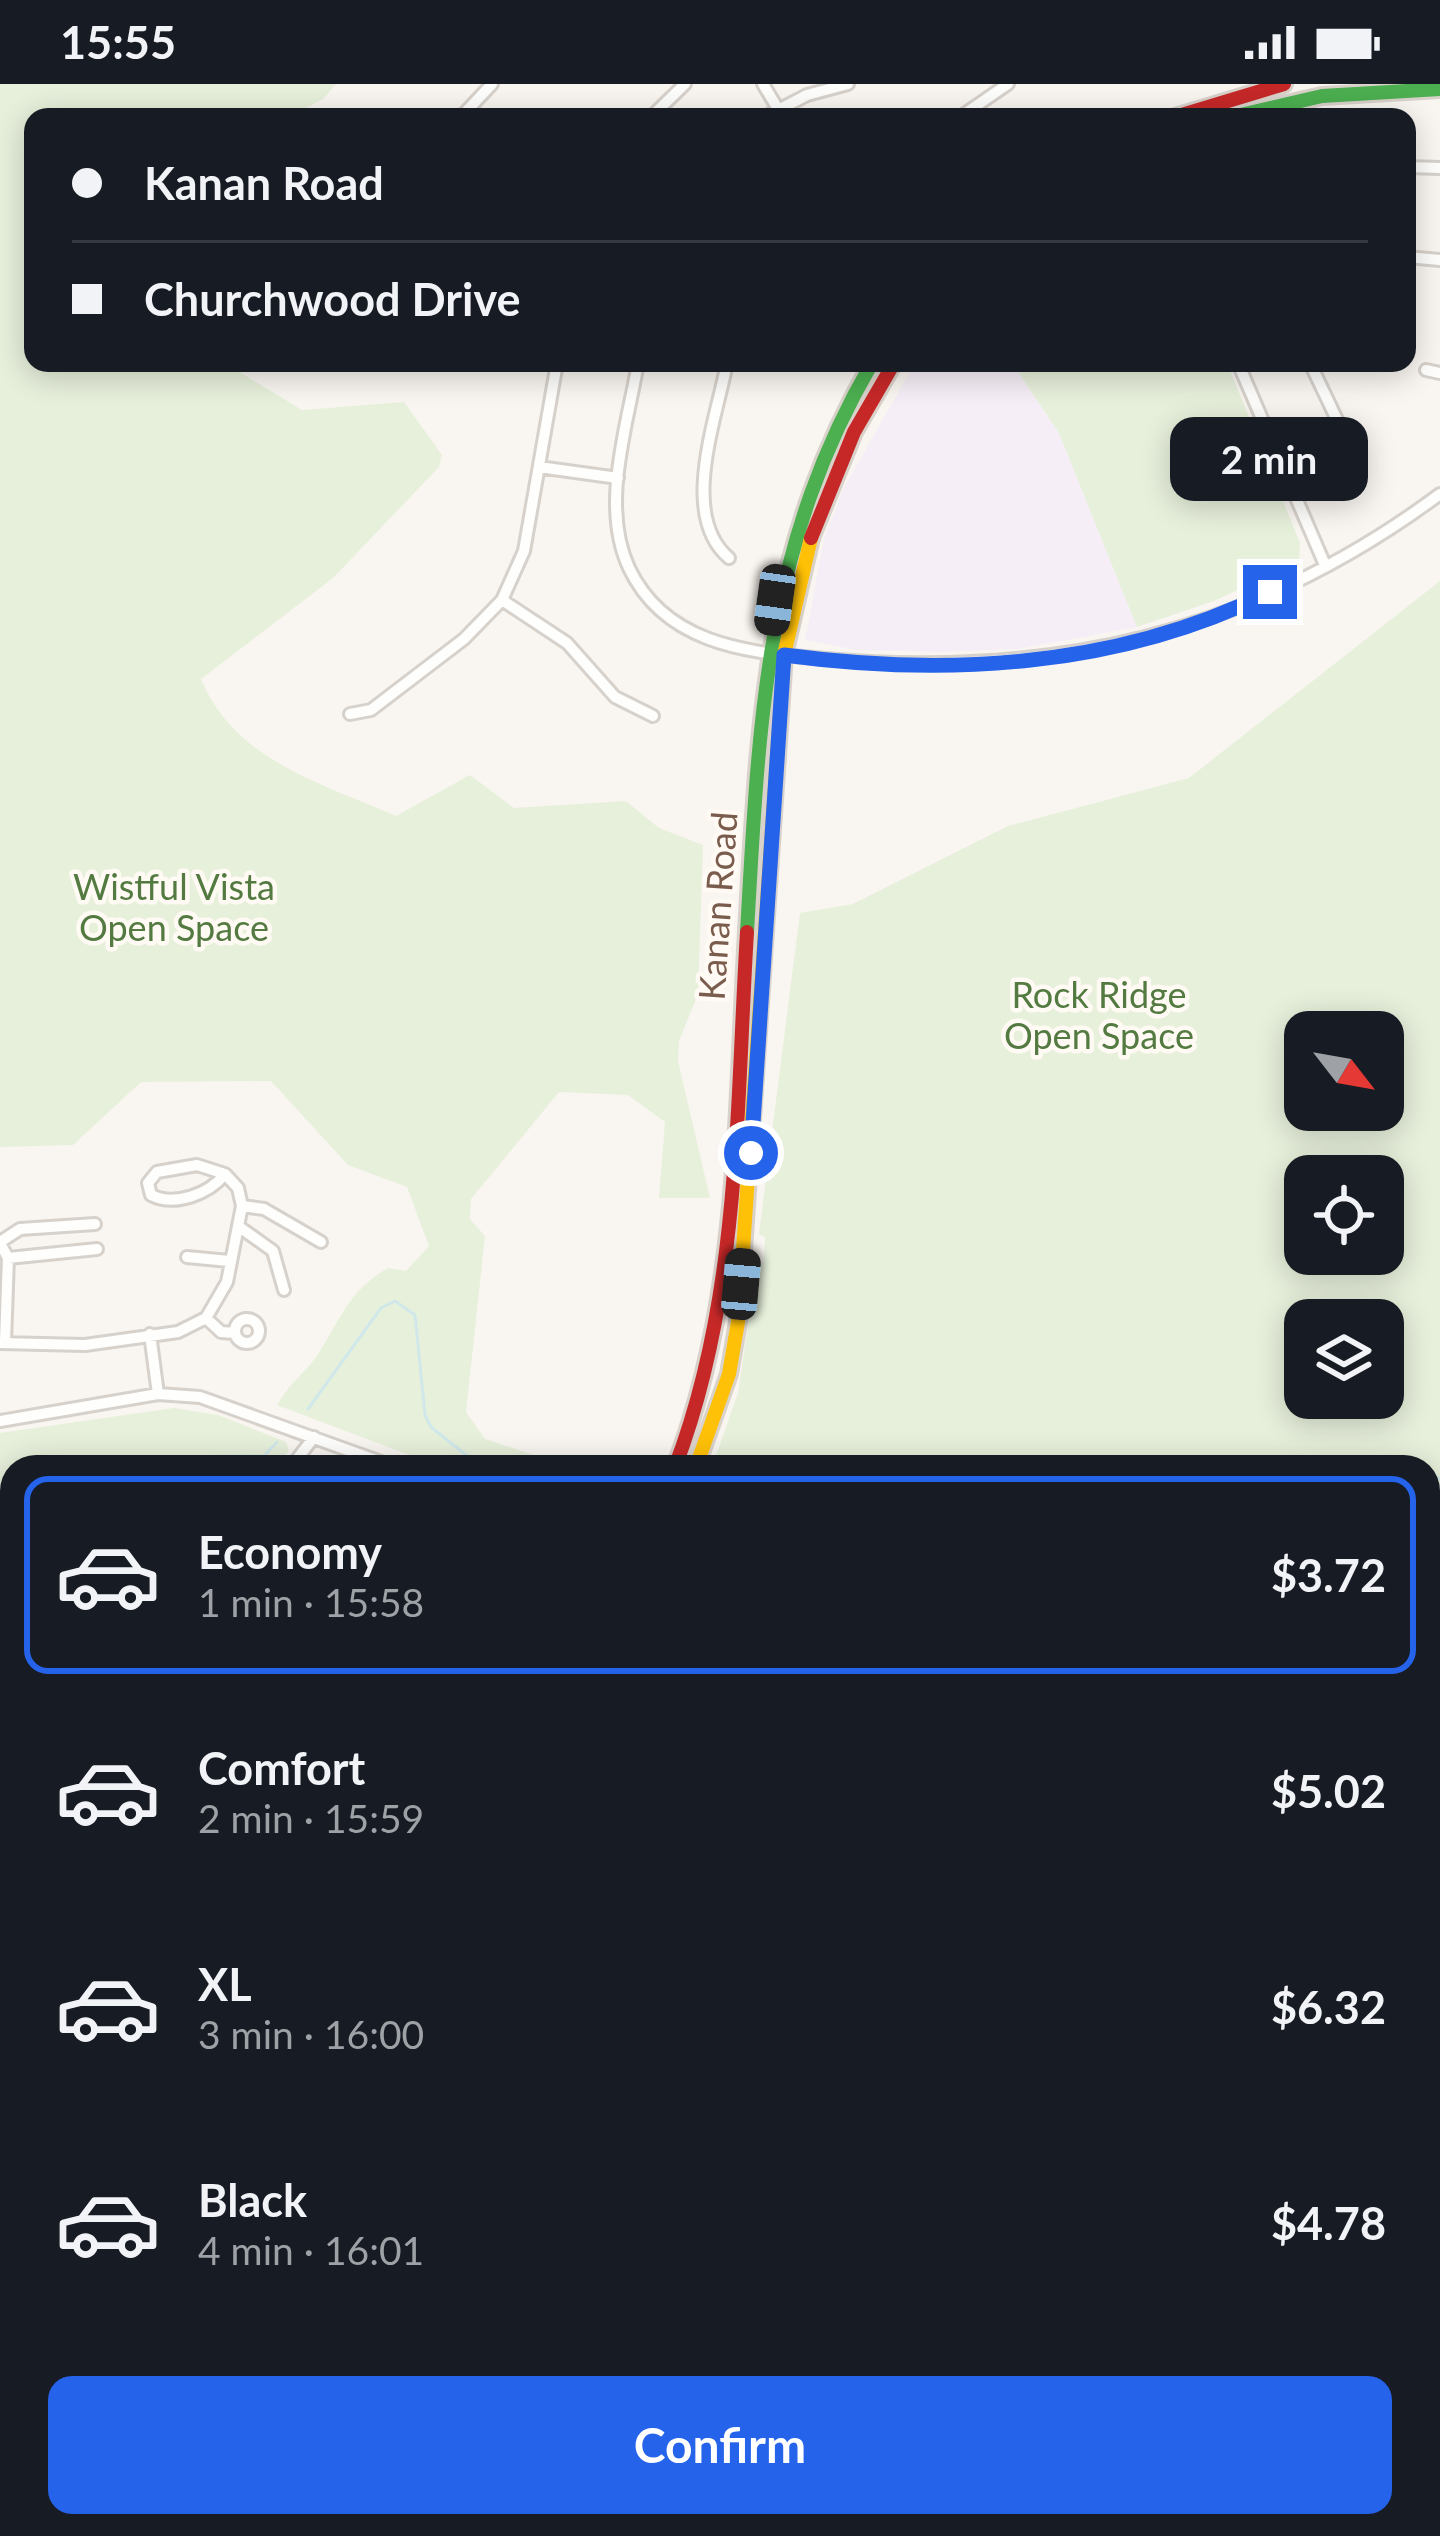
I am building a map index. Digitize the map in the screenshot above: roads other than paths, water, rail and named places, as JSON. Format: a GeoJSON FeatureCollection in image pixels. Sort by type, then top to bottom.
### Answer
{"type":"FeatureCollection","features":[{"type":"Feature","properties":{"kind":"main road"},"geometry":{"type":"LineString","coordinates":[[1205,108],[1284,84]]}},
{"type":"Feature","properties":{"kind":"main road"},"geometry":{"type":"LineString","coordinates":[[1271,108],[1322,96],[1440,89]]}},
{"type":"Feature","properties":{"kind":"main road","name":"Kanan Road"},"geometry":{"type":"LineString","coordinates":[[680,1455],[701,1399],[720,1312],[767,652],[775,600],[803,496],[867,372]]}},
{"type":"Feature","properties":{"kind":"main road","name":"Kanan Road"},"geometry":{"type":"LineString","coordinates":[[700,1455],[729,1374],[738,1322],[784,655],[794,593],[820,506],[855,426],[888,372]]}},
{"type":"Feature","properties":{"kind":"street"},"geometry":{"type":"LineString","coordinates":[[469,108],[492,84]]}},
{"type":"Feature","properties":{"kind":"street"},"geometry":{"type":"LineString","coordinates":[[660,108],[685,84]]}},
{"type":"Feature","properties":{"kind":"street"},"geometry":{"type":"LineString","coordinates":[[781,108],[848,84]]}},
{"type":"Feature","properties":{"kind":"street"},"geometry":{"type":"LineString","coordinates":[[972,108],[1008,84]]}},
{"type":"Feature","properties":{"kind":"street"},"geometry":{"type":"LineString","coordinates":[[1426,370],[1440,374]]}},
{"type":"Feature","properties":{"kind":"street"},"geometry":{"type":"LineString","coordinates":[[350,715],[371,710],[464,639],[502,600],[524,551],[555,372]]}},
{"type":"Feature","properties":{"kind":"street"},"geometry":{"type":"LineString","coordinates":[[636,372],[618,478],[620,542],[631,573],[651,603],[706,640],[784,655],[922,667],[1054,658],[1188,626],[1324,566],[1440,494]]}},
{"type":"Feature","properties":{"kind":"street"},"geometry":{"type":"LineString","coordinates":[[725,372],[702,505],[710,543],[729,559]]}},
{"type":"Feature","properties":{"kind":"street"},"geometry":{"type":"LineString","coordinates":[[1242,372],[1324,566]]}},
{"type":"Feature","properties":{"kind":"street"},"geometry":{"type":"LineString","coordinates":[[1314,372],[1348,443]]}},
{"type":"Feature","properties":{"kind":"street"},"geometry":{"type":"LineString","coordinates":[[539,467],[618,478]]}},
{"type":"Feature","properties":{"kind":"street"},"geometry":{"type":"LineString","coordinates":[[502,600],[567,643],[629,708],[653,716]]}},
{"type":"Feature","properties":{"kind":"street"},"geometry":{"type":"LineString","coordinates":[[95,1224],[20,1228],[0,1242],[8,1258],[2,1343],[85,1346],[178,1332],[206,1318],[223,1298],[242,1206],[238,1188],[225,1174],[197,1165],[157,1172],[148,1190],[160,1200],[205,1193],[225,1174]]}},
{"type":"Feature","properties":{"kind":"street"},"geometry":{"type":"LineString","coordinates":[[242,1206],[264,1209],[320,1242]]}},
{"type":"Feature","properties":{"kind":"street"},"geometry":{"type":"LineString","coordinates":[[238,1226],[273,1250],[284,1290]]}},
{"type":"Feature","properties":{"kind":"street"},"geometry":{"type":"LineString","coordinates":[[8,1258],[97,1249]]}},
{"type":"Feature","properties":{"kind":"street"},"geometry":{"type":"LineString","coordinates":[[187,1257],[229,1261]]}},
{"type":"Feature","properties":{"kind":"street"},"geometry":{"type":"LineString","coordinates":[[206,1318],[221,1331],[235,1333]]}},
{"type":"Feature","properties":{"kind":"street"},"geometry":{"type":"LineString","coordinates":[[149,1334],[158,1394]]}},
{"type":"Feature","properties":{"kind":"street"},"geometry":{"type":"LineString","coordinates":[[0,1421],[158,1394],[224,1403],[363,1455]]}},
{"type":"Feature","properties":{"kind":"street"},"geometry":{"type":"LineString","coordinates":[[300,1455],[314,1437]]}},
{"type":"Feature","properties":{"kind":"waterway"},"geometry":{"type":"LineString","coordinates":[[308,1409],[381,1308],[395,1301],[415,1315],[425,1415],[431,1427],[466,1455]]}},
{"type":"Feature","properties":{"kind":"waterway"},"geometry":{"type":"LineString","coordinates":[[265,1455],[277,1442]]}},
{"type":"Feature","properties":{"kind":"park label","name":"Wistful Vista Open Space"},"geometry":{"type":"Point","coordinates":[174,908]}},
{"type":"Feature","properties":{"kind":"park label","name":"Rock Ridge Open Space"},"geometry":{"type":"Point","coordinates":[1099,1016]}}]}
